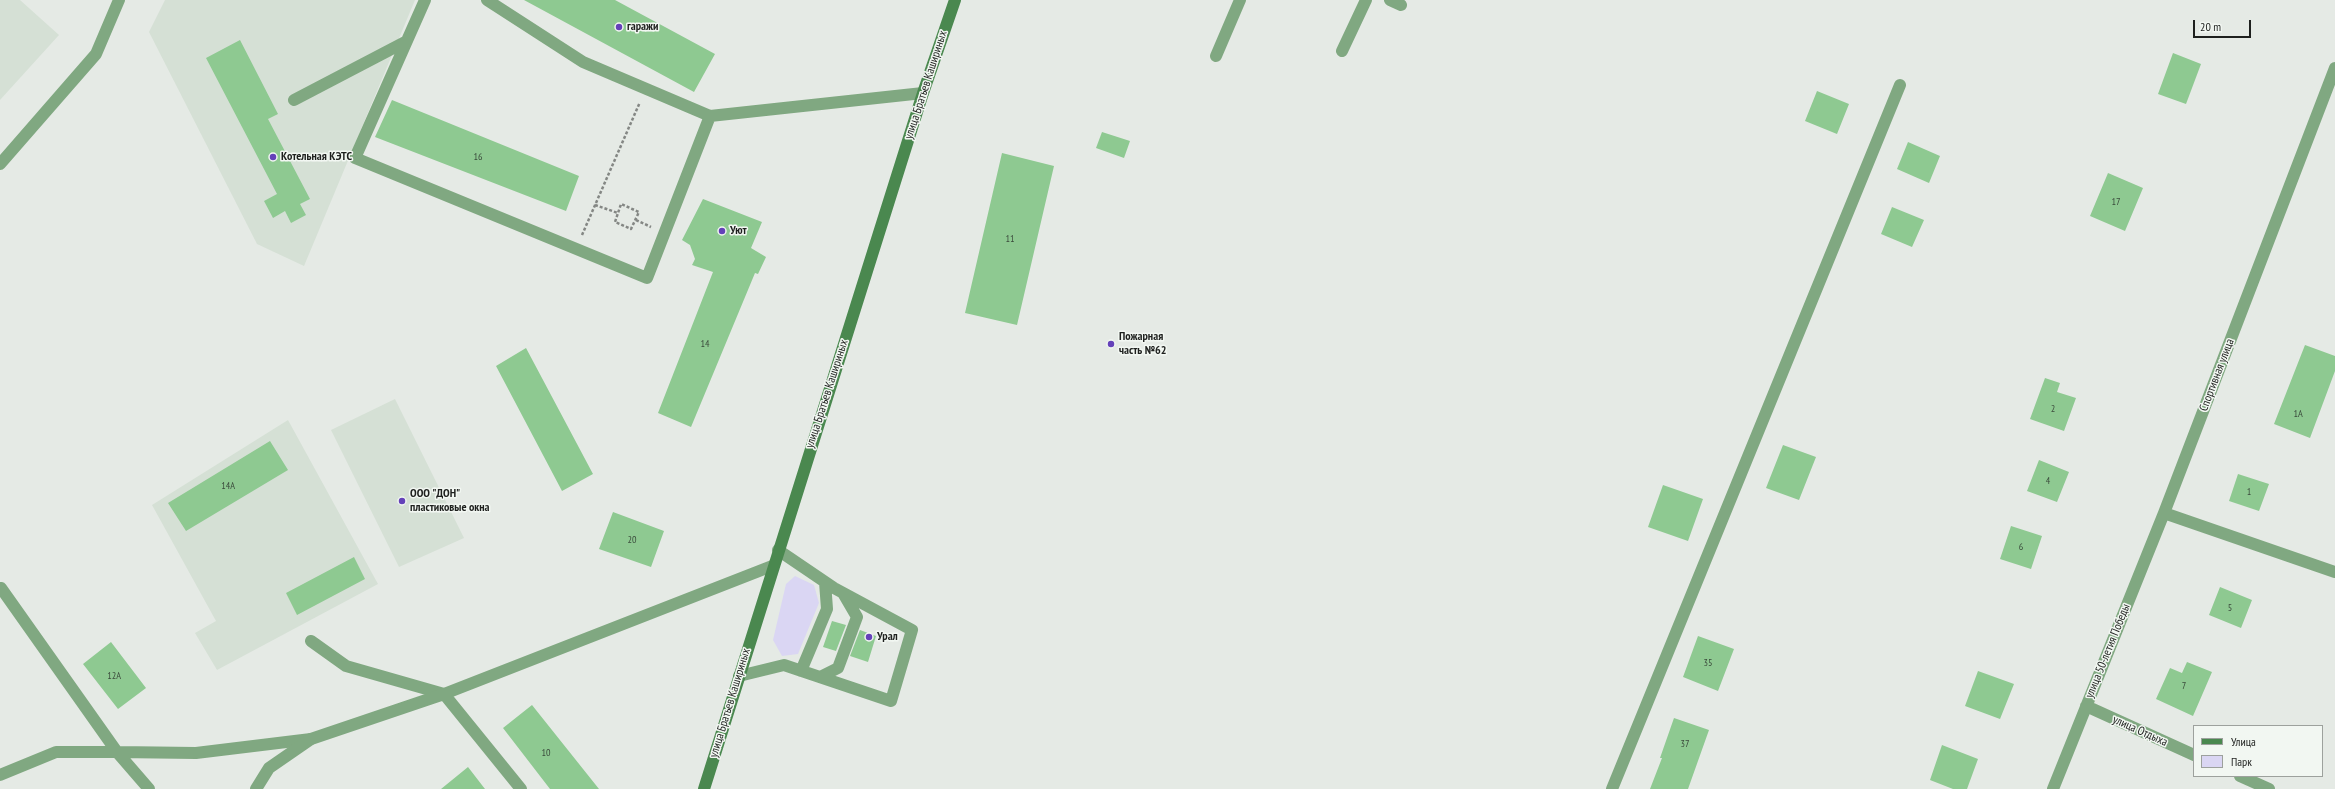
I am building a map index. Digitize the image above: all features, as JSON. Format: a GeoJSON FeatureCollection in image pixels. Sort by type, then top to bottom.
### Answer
{"type":"FeatureCollection","features":[{"type":"Feature","properties":{"kind":"main road","name":"улица Братьев Кашириных"},"geometry":{"type":"LineString","coordinates":[[704,789],[772,566],[923,93],[955,0]]}},
{"type":"Feature","properties":{"kind":"street"},"geometry":{"type":"LineString","coordinates":[[0,164],[96,54],[119,0]]}},
{"type":"Feature","properties":{"kind":"street"},"geometry":{"type":"LineString","coordinates":[[425,0],[405,42],[355,158],[647,278],[710,116]]}},
{"type":"Feature","properties":{"kind":"street"},"geometry":{"type":"LineString","coordinates":[[487,0],[583,62],[710,116],[923,93]]}},
{"type":"Feature","properties":{"kind":"street"},"geometry":{"type":"LineString","coordinates":[[1216,56],[1240,0]]}},
{"type":"Feature","properties":{"kind":"street"},"geometry":{"type":"LineString","coordinates":[[1342,51],[1366,0]]}},
{"type":"Feature","properties":{"kind":"street"},"geometry":{"type":"LineString","coordinates":[[1390,0],[1401,5]]}},
{"type":"Feature","properties":{"kind":"street"},"geometry":{"type":"LineString","coordinates":[[294,100],[405,42]]}},
{"type":"Feature","properties":{"kind":"street","name":"Спортивная улица"},"geometry":{"type":"LineString","coordinates":[[2164,513],[2335,68]]}},
{"type":"Feature","properties":{"kind":"street"},"geometry":{"type":"LineString","coordinates":[[1612,789],[1900,85]]}},
{"type":"Feature","properties":{"kind":"street"},"geometry":{"type":"LineString","coordinates":[[2164,513],[2335,572]]}},
{"type":"Feature","properties":{"kind":"street","name":"улица 50-летия Победы"},"geometry":{"type":"LineString","coordinates":[[2053,789],[2164,513]]}},
{"type":"Feature","properties":{"kind":"street"},"geometry":{"type":"LineString","coordinates":[[739,676],[784,665],[892,701],[912,630],[843,593],[778,550]]}},
{"type":"Feature","properties":{"kind":"street"},"geometry":{"type":"LineString","coordinates":[[0,775],[56,752],[196,753],[311,739],[444,694],[772,566]]}},
{"type":"Feature","properties":{"kind":"street"},"geometry":{"type":"LineString","coordinates":[[801,671],[827,609],[825,582]]}},
{"type":"Feature","properties":{"kind":"street"},"geometry":{"type":"LineString","coordinates":[[1,588],[117,752],[149,789]]}},
{"type":"Feature","properties":{"kind":"street"},"geometry":{"type":"LineString","coordinates":[[820,677],[838,668],[857,617],[843,593]]}},
{"type":"Feature","properties":{"kind":"street"},"geometry":{"type":"LineString","coordinates":[[311,641],[346,666],[444,694],[521,789]]}},
{"type":"Feature","properties":{"kind":"street","name":"улица Отдыха"},"geometry":{"type":"LineString","coordinates":[[2086,706],[2193,755]]}},
{"type":"Feature","properties":{"kind":"street"},"geometry":{"type":"LineString","coordinates":[[256,789],[269,768],[311,739]]}},
{"type":"Feature","properties":{"kind":"street"},"geometry":{"type":"LineString","coordinates":[[2242,777],[2269,789]]}},
{"type":"Feature","properties":{"kind":"path"},"geometry":{"type":"LineString","coordinates":[[576,248],[646,89]]}},
{"type":"Feature","properties":{"kind":"path"},"geometry":{"type":"LineString","coordinates":[[621,204],[639,212],[631,229],[615,222],[618,213],[621,204]]}},
{"type":"Feature","properties":{"kind":"path"},"geometry":{"type":"LineString","coordinates":[[595,205],[618,213]]}},
{"type":"Feature","properties":{"kind":"shaded area"},"geometry":{"type":"Polygon","coordinates":[[[0,0],[20,0],[59,35],[0,100],[0,0]]]}},
{"type":"Feature","properties":{"kind":"shaded area"},"geometry":{"type":"Polygon","coordinates":[[[165,0],[415,0],[304,266],[257,244],[149,32],[165,0]]]}},
{"type":"Feature","properties":{"kind":"shaded area"},"geometry":{"type":"Polygon","coordinates":[[[395,399],[464,538],[399,567],[331,430],[395,399]]]}},
{"type":"Feature","properties":{"kind":"shaded area"},"geometry":{"type":"Polygon","coordinates":[[[288,420],[378,584],[217,670],[195,633],[216,621],[152,505],[288,420]]]}},
{"type":"Feature","properties":{"kind":"green space"},"geometry":{"type":"Polygon","coordinates":[[[795,576],[814,585],[819,603],[798,654],[782,656],[773,640],[786,584],[795,576]]]}},
{"type":"Feature","properties":{"kind":"building","name":"гаражи"},"geometry":{"type":"Polygon","coordinates":[[[524,0],[615,0],[715,54],[694,92],[524,0]]]}},
{"type":"Feature","properties":{"kind":"building","name":"Котельная КЭТС"},"geometry":{"type":"Polygon","coordinates":[[[240,40],[278,114],[268,119],[310,199],[300,204],[306,215],[291,223],[285,211],[273,218],[264,201],[277,194],[206,58],[240,40]]]}},
{"type":"Feature","properties":{"kind":"building"},"geometry":{"type":"Polygon","coordinates":[[[2173,53],[2201,64],[2186,104],[2158,94],[2173,53]]]}},
{"type":"Feature","properties":{"kind":"building"},"geometry":{"type":"Polygon","coordinates":[[[1817,91],[1849,104],[1837,134],[1805,121],[1817,91]]]}},
{"type":"Feature","properties":{"kind":"building"},"geometry":{"type":"Polygon","coordinates":[[[392,100],[579,176],[566,211],[375,137],[392,100]]]}},
{"type":"Feature","properties":{"kind":"building"},"geometry":{"type":"Polygon","coordinates":[[[1102,132],[1130,141],[1124,158],[1096,148],[1102,132]]]}},
{"type":"Feature","properties":{"kind":"building"},"geometry":{"type":"Polygon","coordinates":[[[1908,142],[1940,156],[1929,183],[1897,169],[1908,142]]]}},
{"type":"Feature","properties":{"kind":"building"},"geometry":{"type":"Polygon","coordinates":[[[1002,153],[1054,166],[1017,325],[965,313],[1002,153]]]}},
{"type":"Feature","properties":{"kind":"building"},"geometry":{"type":"Polygon","coordinates":[[[2108,173],[2143,188],[2125,231],[2090,216],[2108,173]]]}},
{"type":"Feature","properties":{"kind":"building"},"geometry":{"type":"Polygon","coordinates":[[[703,199],[762,222],[751,248],[766,257],[758,274],[755,273],[691,427],[658,413],[713,272],[692,265],[695,259],[690,245],[682,240],[703,199]]]}},
{"type":"Feature","properties":{"kind":"building"},"geometry":{"type":"Polygon","coordinates":[[[1892,207],[1924,220],[1912,247],[1881,234],[1892,207]]]}},
{"type":"Feature","properties":{"kind":"building"},"geometry":{"type":"Polygon","coordinates":[[[2305,345],[2335,356],[2335,371],[2310,438],[2274,424],[2305,345]]]}},
{"type":"Feature","properties":{"kind":"building"},"geometry":{"type":"Polygon","coordinates":[[[526,348],[593,474],[562,491],[496,366],[526,348]]]}},
{"type":"Feature","properties":{"kind":"building"},"geometry":{"type":"Polygon","coordinates":[[[2045,378],[2060,383],[2057,392],[2076,398],[2064,431],[2030,419],[2045,378]]]}},
{"type":"Feature","properties":{"kind":"building"},"geometry":{"type":"Polygon","coordinates":[[[270,441],[288,470],[186,531],[168,503],[270,441]]]}},
{"type":"Feature","properties":{"kind":"building"},"geometry":{"type":"Polygon","coordinates":[[[1783,445],[1816,457],[1799,500],[1766,488],[1783,445]]]}},
{"type":"Feature","properties":{"kind":"building"},"geometry":{"type":"Polygon","coordinates":[[[2039,460],[2069,472],[2057,502],[2027,491],[2039,460]]]}},
{"type":"Feature","properties":{"kind":"building"},"geometry":{"type":"Polygon","coordinates":[[[2238,474],[2269,484],[2259,511],[2229,501],[2238,474]]]}},
{"type":"Feature","properties":{"kind":"building"},"geometry":{"type":"Polygon","coordinates":[[[1663,485],[1703,499],[1688,541],[1648,527],[1663,485]]]}},
{"type":"Feature","properties":{"kind":"building"},"geometry":{"type":"Polygon","coordinates":[[[613,512],[664,531],[651,567],[599,549],[613,512]]]}},
{"type":"Feature","properties":{"kind":"building"},"geometry":{"type":"Polygon","coordinates":[[[2011,526],[2042,536],[2031,569],[2000,559],[2011,526]]]}},
{"type":"Feature","properties":{"kind":"building"},"geometry":{"type":"Polygon","coordinates":[[[354,557],[365,579],[297,615],[286,593],[354,557]]]}},
{"type":"Feature","properties":{"kind":"building"},"geometry":{"type":"Polygon","coordinates":[[[2220,587],[2252,600],[2241,628],[2209,615],[2220,587]]]}},
{"type":"Feature","properties":{"kind":"building"},"geometry":{"type":"Polygon","coordinates":[[[832,621],[846,625],[836,651],[823,647],[832,621]]]}},
{"type":"Feature","properties":{"kind":"building"},"geometry":{"type":"Polygon","coordinates":[[[860,630],[876,636],[868,662],[850,656],[860,630]]]}},
{"type":"Feature","properties":{"kind":"building"},"geometry":{"type":"Polygon","coordinates":[[[1698,636],[1734,649],[1718,691],[1683,677],[1698,636]]]}},
{"type":"Feature","properties":{"kind":"building"},"geometry":{"type":"Polygon","coordinates":[[[111,642],[146,688],[118,709],[83,664],[111,642]]]}},
{"type":"Feature","properties":{"kind":"building"},"geometry":{"type":"Polygon","coordinates":[[[2187,662],[2212,672],[2193,716],[2156,699],[2170,668],[2182,673],[2187,662]]]}},
{"type":"Feature","properties":{"kind":"building"},"geometry":{"type":"Polygon","coordinates":[[[1978,671],[2014,684],[2000,719],[1965,706],[1978,671]]]}},
{"type":"Feature","properties":{"kind":"building"},"geometry":{"type":"Polygon","coordinates":[[[532,705],[599,789],[550,789],[503,728],[532,705]]]}},
{"type":"Feature","properties":{"kind":"building"},"geometry":{"type":"Polygon","coordinates":[[[1674,718],[1709,730],[1688,789],[1650,789],[1662,758],[1660,758],[1674,718]]]}},
{"type":"Feature","properties":{"kind":"building"},"geometry":{"type":"Polygon","coordinates":[[[1942,745],[1978,759],[1967,789],[1953,789],[1930,780],[1942,745]]]}},
{"type":"Feature","properties":{"kind":"building"},"geometry":{"type":"Polygon","coordinates":[[[468,767],[485,789],[441,789],[468,767]]]}},
{"type":"Feature","properties":{"kind":"place","name":"гаражи"},"geometry":{"type":"Point","coordinates":[619,27]}},
{"type":"Feature","properties":{"kind":"place","name":"Котельная КЭТС"},"geometry":{"type":"Point","coordinates":[273,157]}},
{"type":"Feature","properties":{"kind":"place","name":"Уют"},"geometry":{"type":"Point","coordinates":[722,231]}},
{"type":"Feature","properties":{"kind":"place","name":"Пожарная часть №62"},"geometry":{"type":"Point","coordinates":[1111,344]}},
{"type":"Feature","properties":{"kind":"place","name":"ООО \"ДОН\" пластиковые окна"},"geometry":{"type":"Point","coordinates":[402,501]}},
{"type":"Feature","properties":{"kind":"place","name":"Урал"},"geometry":{"type":"Point","coordinates":[869,637]}}]}
